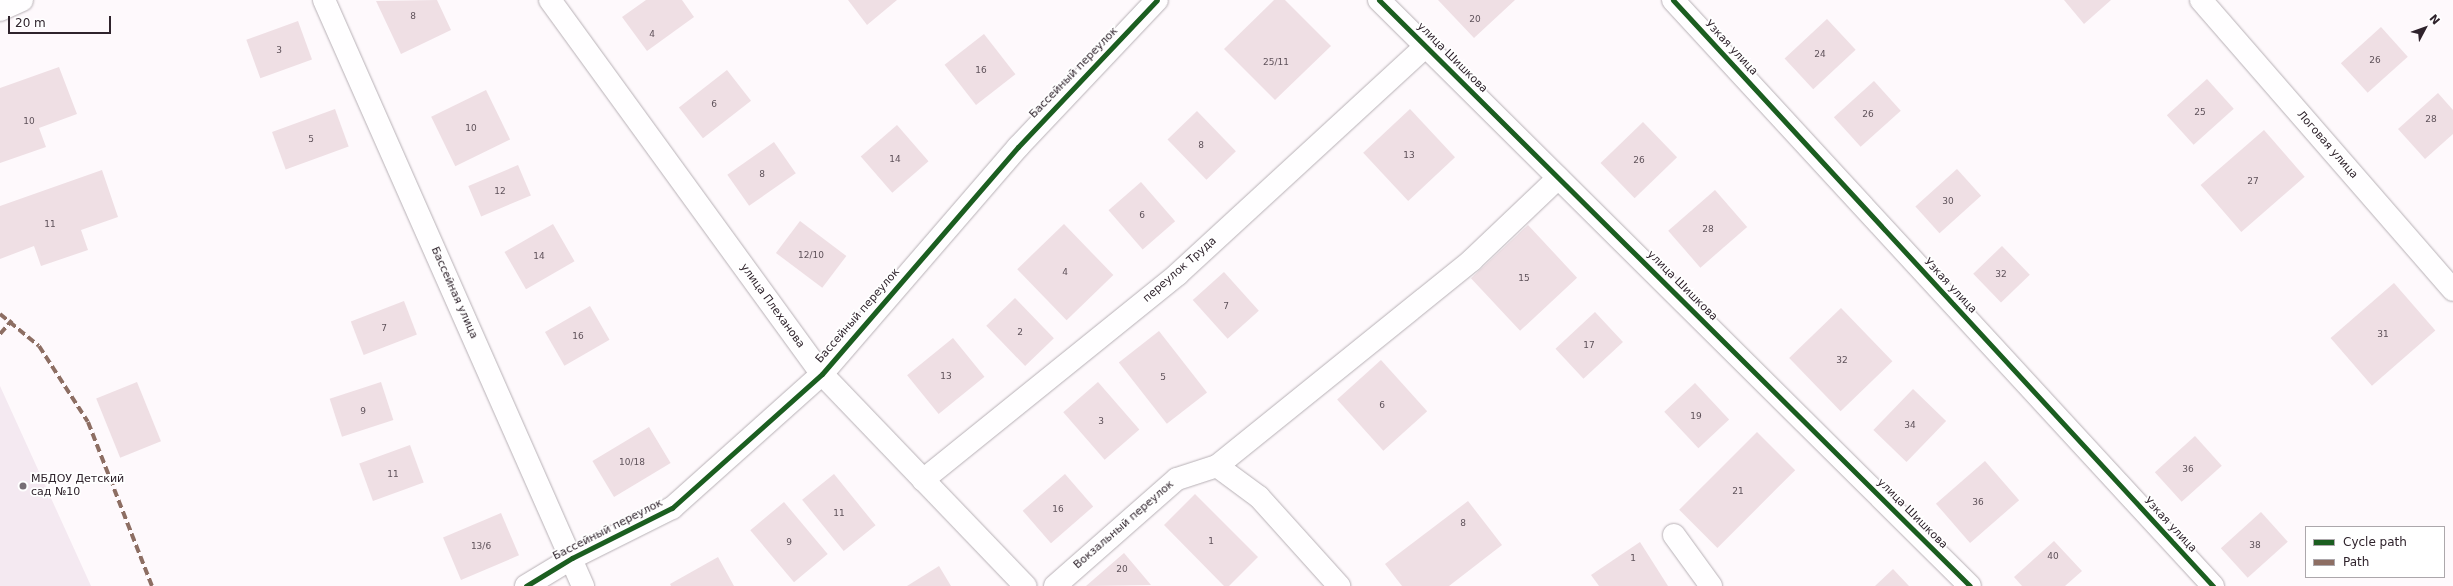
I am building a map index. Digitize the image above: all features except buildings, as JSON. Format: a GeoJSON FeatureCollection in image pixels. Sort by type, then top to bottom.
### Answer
{"type":"FeatureCollection","features":[{"type":"Feature","properties":{"kind":"street","name":"Бассейная улица"},"geometry":{"type":"LineString","coordinates":[[324,0],[572,558],[583,586]]}},
{"type":"Feature","properties":{"kind":"street","name":"улица Плеханова"},"geometry":{"type":"LineString","coordinates":[[550,0],[822,374],[1025,586]]}},
{"type":"Feature","properties":{"kind":"street","name":"Бассейный переулок"},"geometry":{"type":"LineString","coordinates":[[526,586],[572,558],[672,508],[822,374],[1018,147],[1157,0]]}},
{"type":"Feature","properties":{"kind":"street","name":"улица Шишкова"},"geometry":{"type":"LineString","coordinates":[[1379,0],[1970,586]]}},
{"type":"Feature","properties":{"kind":"street","name":"Узкая улица"},"geometry":{"type":"LineString","coordinates":[[1673,0],[2213,586]]}},
{"type":"Feature","properties":{"kind":"street","name":"Логовая улица"},"geometry":{"type":"LineString","coordinates":[[2201,0],[2453,290]]}},
{"type":"Feature","properties":{"kind":"street","name":"переулок Труда"},"geometry":{"type":"LineString","coordinates":[[923,480],[1178,274],[1426,46]]}},
{"type":"Feature","properties":{"kind":"street"},"geometry":{"type":"LineString","coordinates":[[1339,586],[1259,497],[1217,466],[1472,260],[1558,178]]}},
{"type":"Feature","properties":{"kind":"street","name":"Вокзальный переулок"},"geometry":{"type":"LineString","coordinates":[[1055,586],[1177,479],[1217,466]]}},
{"type":"Feature","properties":{"kind":"street"},"geometry":{"type":"LineString","coordinates":[[1674,535],[1711,586]]}},
{"type":"Feature","properties":{"kind":"shaded area","name":"МБДОУ Детский сад №10"},"geometry":{"type":"Polygon","coordinates":[[[0,386],[91,586],[0,586],[0,386]]]}},
{"type":"Feature","properties":{"kind":"marked path"},"geometry":{"type":"LineString","coordinates":[[0,314],[39,346],[88,422],[152,586]]}},
{"type":"Feature","properties":{"kind":"marked path"},"geometry":{"type":"LineString","coordinates":[[0,334],[12,320]]}},
{"type":"Feature","properties":{"kind":"cycle path"},"geometry":{"type":"LineString","coordinates":[[526,586],[572,558],[672,508],[822,374],[1018,147],[1157,0]]}},
{"type":"Feature","properties":{"kind":"cycle path"},"geometry":{"type":"LineString","coordinates":[[1379,0],[1970,586]]}},
{"type":"Feature","properties":{"kind":"cycle path"},"geometry":{"type":"LineString","coordinates":[[1673,0],[2213,586]]}},
{"type":"Feature","properties":{"kind":"place","name":"МБДОУ Детский сад №10"},"geometry":{"type":"Point","coordinates":[23,486]}}]}
